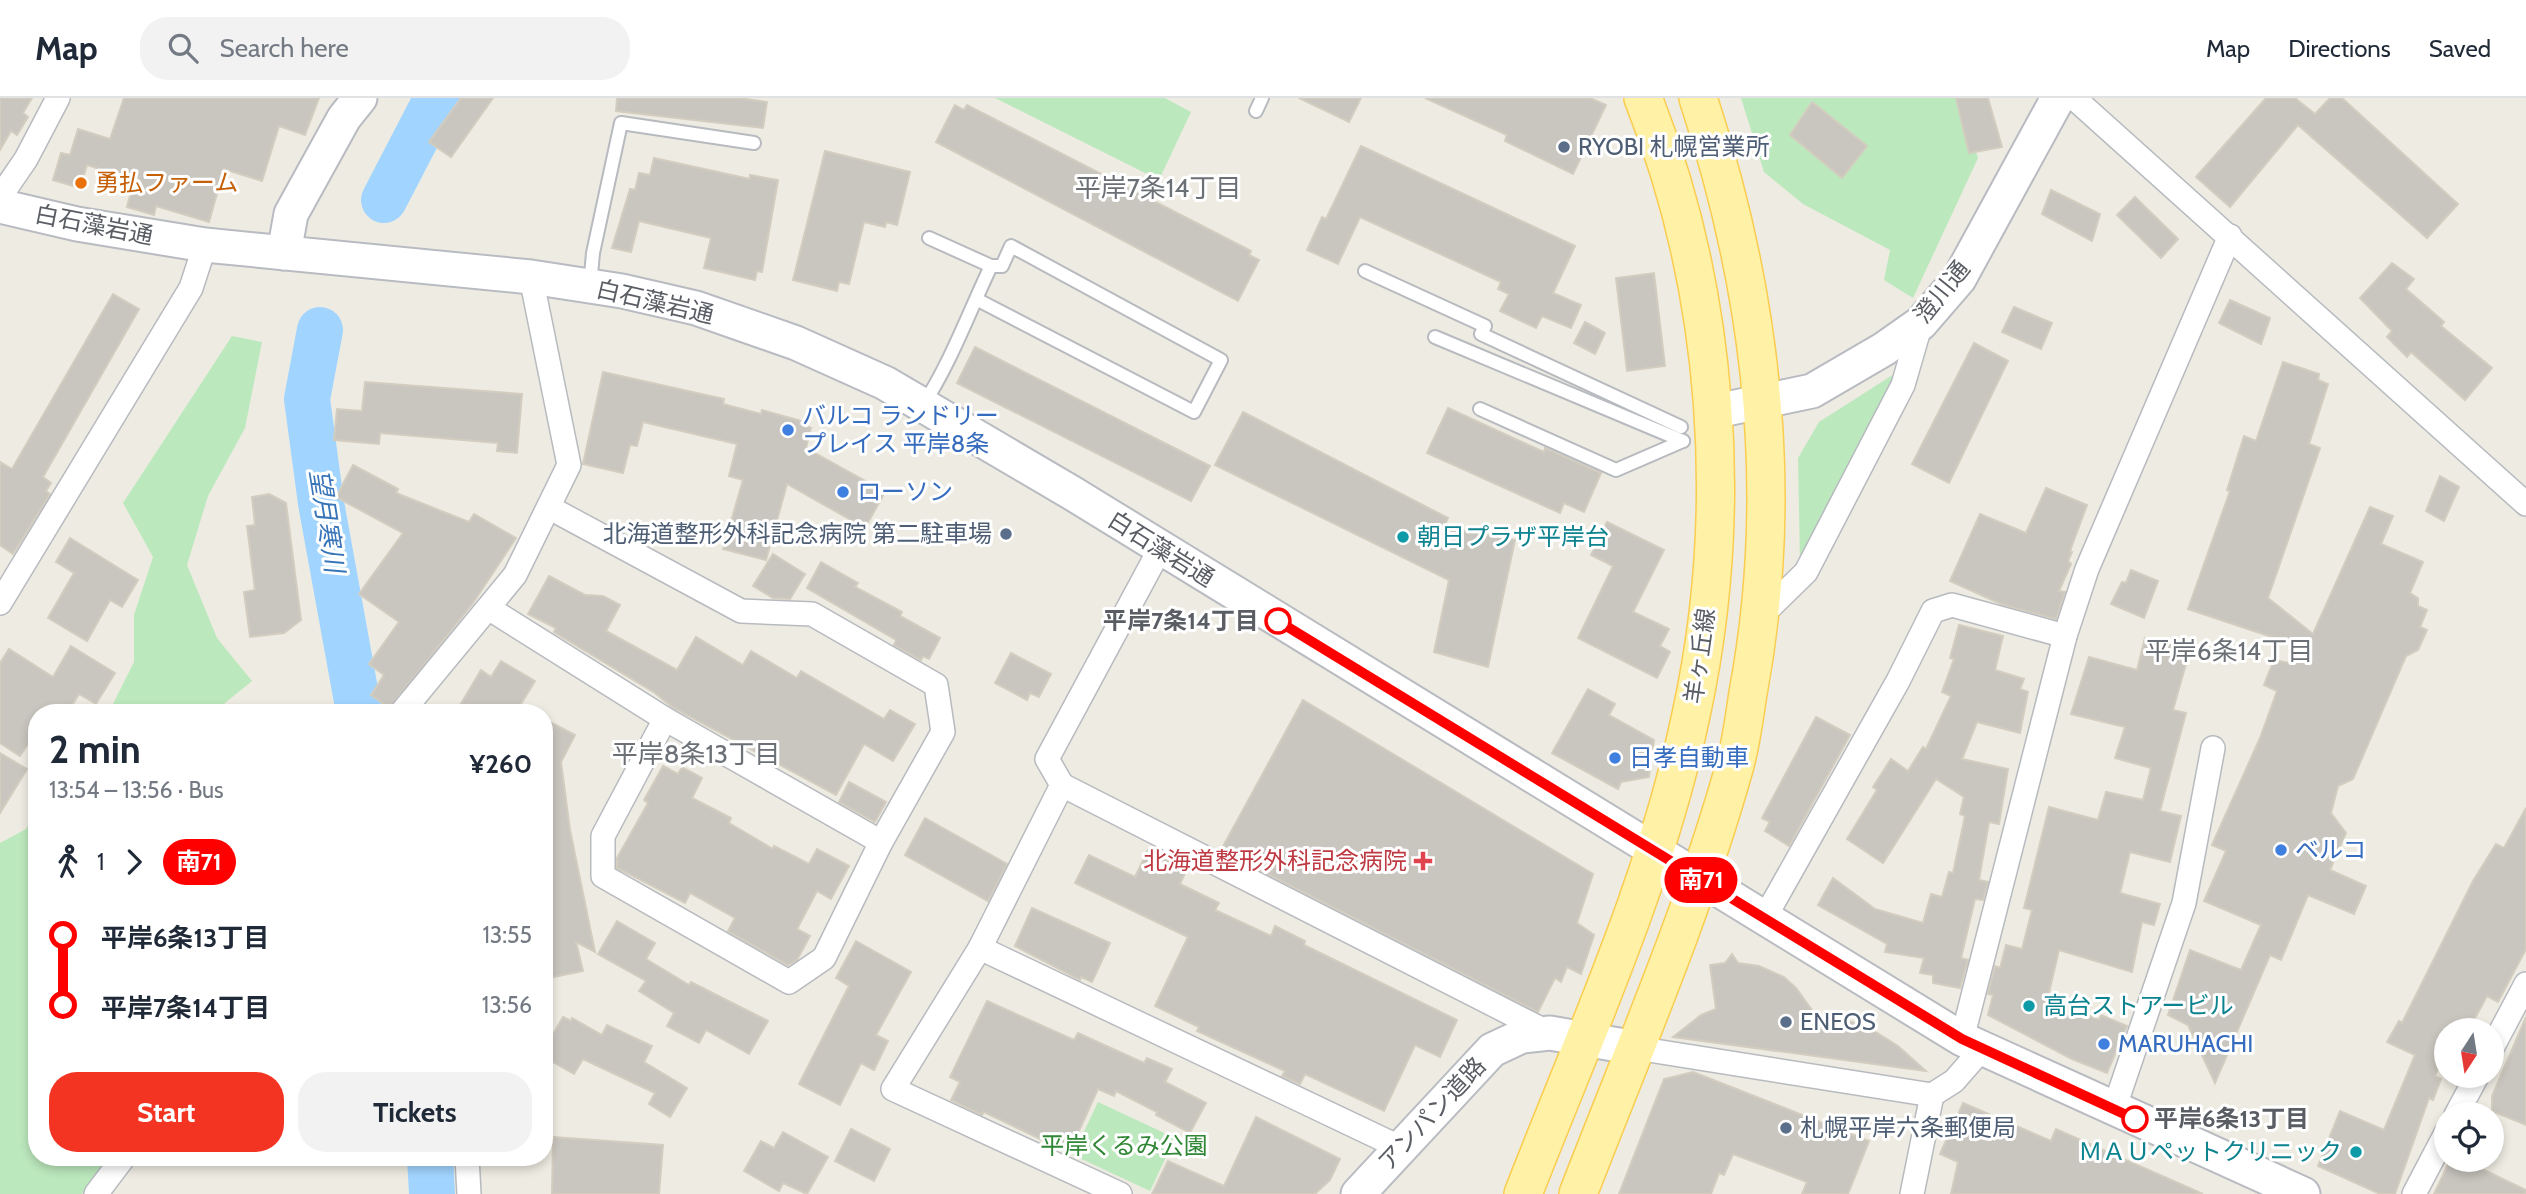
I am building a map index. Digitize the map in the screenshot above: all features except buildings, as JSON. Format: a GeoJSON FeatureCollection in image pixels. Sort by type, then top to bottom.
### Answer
{"type":"FeatureCollection","features":[{"type":"Feature","properties":{"kind":"main road"},"geometry":{"type":"LineString","coordinates":[[284,253],[291,214],[344,118],[360,98]]}},
{"type":"Feature","properties":{"kind":"main road","name":"羊ヶ丘線"},"geometry":{"type":"LineString","coordinates":[[1523,1194],[1567,1037],[1653,852],[1692,715],[1704,634],[1716,516],[1696,419],[1702,320],[1687,239],[1669,169],[1643,98]]}},
{"type":"Feature","properties":{"kind":"main road"},"geometry":{"type":"LineString","coordinates":[[1578,1194],[1700,880],[1734,769],[1762,614],[1766,522],[1763,401],[1756,328],[1740,243],[1698,98]]}},
{"type":"Feature","properties":{"kind":"main road","name":"澄川通"},"geometry":{"type":"LineString","coordinates":[[1696,419],[1812,391],[1884,349],[1921,323],[1959,279],[2058,98]]}},
{"type":"Feature","properties":{"kind":"main road","name":"白石藻岩通"},"geometry":{"type":"LineString","coordinates":[[0,206],[77,224],[205,244],[531,277],[590,286],[696,308],[796,343],[885,383],[923,405],[1972,1044],[2303,1194]]}},
{"type":"Feature","properties":{"kind":"main road","name":"アンパン道路"},"geometry":{"type":"LineString","coordinates":[[1358,1194],[1492,1050],[1522,1036],[1567,1037],[1636,1048]]}},
{"type":"Feature","properties":{"kind":"street"},"geometry":{"type":"LineString","coordinates":[[0,197],[26,159],[58,98]]}},
{"type":"Feature","properties":{"kind":"street"},"geometry":{"type":"LineString","coordinates":[[2074,98],[2526,504]]}},
{"type":"Feature","properties":{"kind":"street"},"geometry":{"type":"LineString","coordinates":[[1636,1048],[1932,1095],[1954,1081],[1972,1044],[2065,636],[2087,569],[2230,236]]}},
{"type":"Feature","properties":{"kind":"street"},"geometry":{"type":"LineString","coordinates":[[0,603],[191,288],[205,244]]}},
{"type":"Feature","properties":{"kind":"street"},"geometry":{"type":"LineString","coordinates":[[409,704],[515,575],[569,465],[531,277]]}},
{"type":"Feature","properties":{"kind":"street"},"geometry":{"type":"LineString","coordinates":[[1762,614],[1806,572],[1903,385],[1921,323]]}},
{"type":"Feature","properties":{"kind":"street"},"geometry":{"type":"LineString","coordinates":[[550,508],[741,611],[812,614],[936,685],[943,732],[881,842],[824,958],[789,982],[603,876],[603,836],[666,719]]}},
{"type":"Feature","properties":{"kind":"street"},"geometry":{"type":"LineString","coordinates":[[1160,549],[1047,759],[1062,785],[1567,1037]]}},
{"type":"Feature","properties":{"kind":"street"},"geometry":{"type":"LineString","coordinates":[[1764,919],[1898,681],[1933,611],[1952,605],[2065,636]]}},
{"type":"Feature","properties":{"kind":"street"},"geometry":{"type":"LineString","coordinates":[[490,608],[666,719],[881,842]]}},
{"type":"Feature","properties":{"kind":"street"},"geometry":{"type":"LineString","coordinates":[[2114,1109],[2184,903],[2213,748]]}},
{"type":"Feature","properties":{"kind":"street"},"geometry":{"type":"LineString","coordinates":[[1062,785],[980,948],[893,1089],[1119,1194]]}},
{"type":"Feature","properties":{"kind":"street"},"geometry":{"type":"LineString","coordinates":[[980,948],[1399,1147]]}},
{"type":"Feature","properties":{"kind":"street"},"geometry":{"type":"LineString","coordinates":[[2504,1025],[2526,984]]}},
{"type":"Feature","properties":{"kind":"street"},"geometry":{"type":"LineString","coordinates":[[1912,1194],[1932,1095]]}},
{"type":"Feature","properties":{"kind":"street"},"geometry":{"type":"LineString","coordinates":[[2414,1194],[2434,1156]]}},
{"type":"Feature","properties":{"kind":"street"},"geometry":{"type":"LineString","coordinates":[[96,1194],[117,1166]]}},
{"type":"Feature","properties":{"kind":"street"},"geometry":{"type":"LineString","coordinates":[[467,1166],[469,1194]]}},
{"type":"Feature","properties":{"kind":"lane"},"geometry":{"type":"LineString","coordinates":[[1256,111],[1262,98]]}},
{"type":"Feature","properties":{"kind":"lane"},"geometry":{"type":"LineString","coordinates":[[590,286],[593,253],[621,123],[754,143]]}},
{"type":"Feature","properties":{"kind":"lane"},"geometry":{"type":"LineString","coordinates":[[929,237],[991,266],[1002,266],[1011,246],[1221,360],[1194,412],[976,299]]}},
{"type":"Feature","properties":{"kind":"lane"},"geometry":{"type":"LineString","coordinates":[[923,405],[938,382],[991,266]]}},
{"type":"Feature","properties":{"kind":"lane"},"geometry":{"type":"LineString","coordinates":[[1366,271],[1485,326],[1481,334],[1696,419]]}},
{"type":"Feature","properties":{"kind":"lane"},"geometry":{"type":"LineString","coordinates":[[1435,337],[1683,441],[1616,470],[1480,409]]}},
{"type":"Feature","properties":{"kind":"green space"},"geometry":{"type":"Polygon","coordinates":[[[995,98],[1165,98],[1191,112],[1159,180],[995,98]]]}},
{"type":"Feature","properties":{"kind":"green space"},"geometry":{"type":"Polygon","coordinates":[[[1741,98],[1958,98],[1978,158],[1913,298],[1884,280],[1890,250],[1803,204],[1764,172],[1741,98]]]}},
{"type":"Feature","properties":{"kind":"green space"},"geometry":{"type":"Polygon","coordinates":[[[232,336],[262,342],[245,428],[208,496],[187,565],[217,638],[252,681],[224,704],[113,704],[134,662],[134,615],[153,557],[123,503],[232,336]]]}},
{"type":"Feature","properties":{"kind":"green space"},"geometry":{"type":"Polygon","coordinates":[[[1891,376],[1895,377],[1800,563],[1798,458],[1819,422],[1891,376]]]}},
{"type":"Feature","properties":{"kind":"green space"},"geometry":{"type":"Polygon","coordinates":[[[28,826],[28,1166],[102,1166],[82,1194],[0,1194],[0,843],[28,826]]]}},
{"type":"Feature","properties":{"kind":"green space","name":"平岸くるみ公園"},"geometry":{"type":"Polygon","coordinates":[[[1098,1102],[1175,1138],[1150,1191],[1073,1155],[1098,1102]]]}},
{"type":"Feature","properties":{"kind":"waterway","name":"望月寒川"},"geometry":{"type":"LineString","coordinates":[[384,200],[437,98]]}},
{"type":"Feature","properties":{"kind":"waterway","name":"望月寒川"},"geometry":{"type":"LineString","coordinates":[[320,330],[307,399],[321,503],[358,704]]}},
{"type":"Feature","properties":{"kind":"waterway","name":"望月寒川"},"geometry":{"type":"LineString","coordinates":[[430,1166],[432,1194]]}},
{"type":"Feature","properties":{"kind":"bus line","name":"南71"},"geometry":{"type":"LineString","coordinates":[[1278,621],[1740,906],[1962,1039],[2135,1119]]}},
{"type":"Feature","properties":{"kind":"place","name":"RYOBI 札幌営業所"},"geometry":{"type":"Point","coordinates":[1564,147]}},
{"type":"Feature","properties":{"kind":"place","name":"勇払ファーム"},"geometry":{"type":"Point","coordinates":[81,183]}},
{"type":"Feature","properties":{"kind":"place","name":"バルコ ランドリー プレイス 平岸8条"},"geometry":{"type":"Point","coordinates":[788,430]}},
{"type":"Feature","properties":{"kind":"place","name":"ローソン"},"geometry":{"type":"Point","coordinates":[843,492]}},
{"type":"Feature","properties":{"kind":"place","name":"北海道整形外科記念病院 第二駐車場"},"geometry":{"type":"Point","coordinates":[1006,534]}},
{"type":"Feature","properties":{"kind":"place","name":"朝日プラザ平岸台"},"geometry":{"type":"Point","coordinates":[1403,537]}},
{"type":"Feature","properties":{"kind":"place","name":"平岸7条14丁目"},"geometry":{"type":"Point","coordinates":[1278,621]}},
{"type":"Feature","properties":{"kind":"place","name":"日孝自動車"},"geometry":{"type":"Point","coordinates":[1615,758]}},
{"type":"Feature","properties":{"kind":"place","name":"ベルコ"},"geometry":{"type":"Point","coordinates":[2281,850]}},
{"type":"Feature","properties":{"kind":"place","name":"北海道整形外科記念病院"},"geometry":{"type":"Point","coordinates":[1423,861]}},
{"type":"Feature","properties":{"kind":"place","name":"高台ストアービル"},"geometry":{"type":"Point","coordinates":[2029,1006]}},
{"type":"Feature","properties":{"kind":"place","name":"ENEOS"},"geometry":{"type":"Point","coordinates":[1786,1022]}},
{"type":"Feature","properties":{"kind":"place","name":"MARUHACHI"},"geometry":{"type":"Point","coordinates":[2104,1044]}},
{"type":"Feature","properties":{"kind":"place","name":"平岸6条13丁目"},"geometry":{"type":"Point","coordinates":[2135,1119]}},
{"type":"Feature","properties":{"kind":"place","name":"札幌平岸六条郵便局"},"geometry":{"type":"Point","coordinates":[1786,1128]}},
{"type":"Feature","properties":{"kind":"place","name":"ＭＡＵペットクリニック"},"geometry":{"type":"Point","coordinates":[2356,1152]}},
{"type":"Feature","properties":{"kind":"district","name":"平岸7条14丁目"},"geometry":{"type":"Point","coordinates":[1158,188]}},
{"type":"Feature","properties":{"kind":"district","name":"平岸6条14丁目"},"geometry":{"type":"Point","coordinates":[2229,651]}},
{"type":"Feature","properties":{"kind":"district","name":"平岸8条13丁目"},"geometry":{"type":"Point","coordinates":[696,754]}}]}
